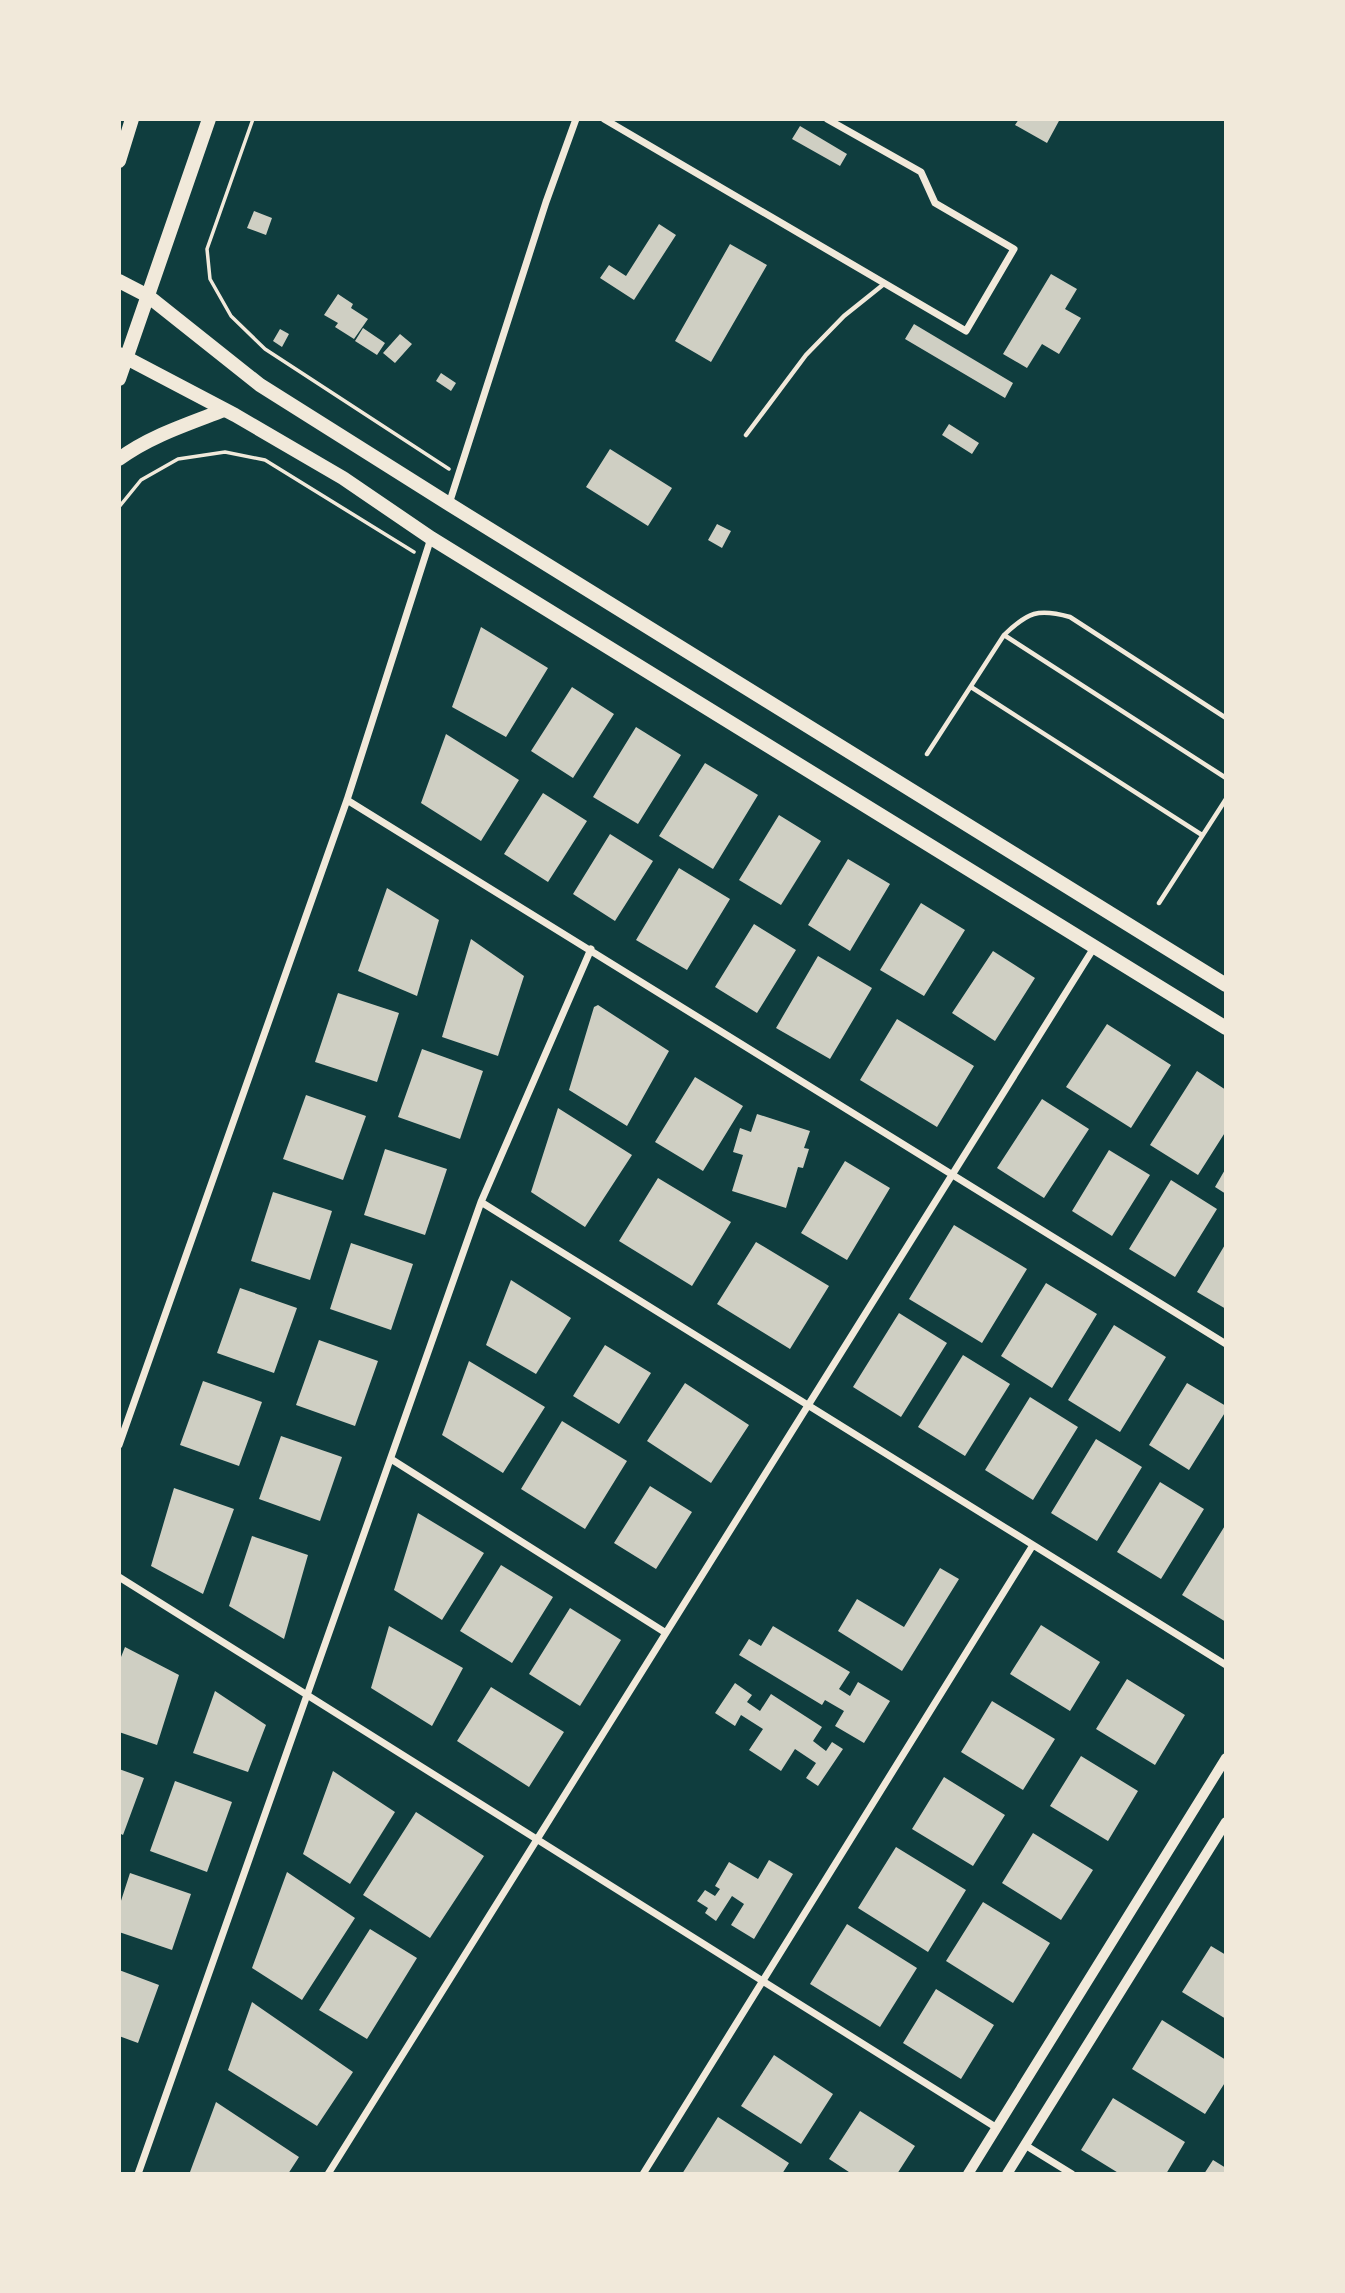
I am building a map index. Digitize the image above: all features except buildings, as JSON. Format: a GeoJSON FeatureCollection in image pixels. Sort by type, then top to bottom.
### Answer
{"type":"FeatureCollection","features":[{"type":"Feature","properties":{"kind":"main road"},"geometry":{"type":"LineString","coordinates":[[119,161],[123,138],[132,119]]}},
{"type":"Feature","properties":{"kind":"main road"},"geometry":{"type":"LineString","coordinates":[[119,379],[123,356],[148,296],[209,119]]}},
{"type":"Feature","properties":{"kind":"main road"},"geometry":{"type":"LineString","coordinates":[[119,281],[148,296],[260,385],[1226,985]]}},
{"type":"Feature","properties":{"kind":"main road"},"geometry":{"type":"LineString","coordinates":[[123,356],[343,478],[431,538],[1226,1028]]}},
{"type":"Feature","properties":{"kind":"main road"},"geometry":{"type":"LineString","coordinates":[[119,459],[134,447],[224,410]]}},
{"type":"Feature","properties":{"kind":"street"},"geometry":{"type":"LineString","coordinates":[[449,504],[546,202],[576,119]]}},
{"type":"Feature","properties":{"kind":"street"},"geometry":{"type":"LineString","coordinates":[[604,119],[966,331],[1014,249],[935,203],[921,172],[827,119]]}},
{"type":"Feature","properties":{"kind":"street"},"geometry":{"type":"LineString","coordinates":[[119,1445],[347,800],[431,538]]}},
{"type":"Feature","properties":{"kind":"street"},"geometry":{"type":"LineString","coordinates":[[347,800],[1226,1344]]}},
{"type":"Feature","properties":{"kind":"street"},"geometry":{"type":"LineString","coordinates":[[328,2174],[1095,947]]}},
{"type":"Feature","properties":{"kind":"street"},"geometry":{"type":"LineString","coordinates":[[138,2174],[309,1696],[481,1202],[591,950]]}},
{"type":"Feature","properties":{"kind":"street"},"geometry":{"type":"LineString","coordinates":[[481,1202],[1226,1665]]}},
{"type":"Feature","properties":{"kind":"street"},"geometry":{"type":"LineString","coordinates":[[391,1459],[666,1633]]}},
{"type":"Feature","properties":{"kind":"street"},"geometry":{"type":"LineString","coordinates":[[643,2174],[1033,1545]]}},
{"type":"Feature","properties":{"kind":"street"},"geometry":{"type":"LineString","coordinates":[[119,1577],[997,2127]]}},
{"type":"Feature","properties":{"kind":"street"},"geometry":{"type":"LineString","coordinates":[[968,2174],[1226,1758]]}},
{"type":"Feature","properties":{"kind":"street"},"geometry":{"type":"LineString","coordinates":[[1007,2174],[1226,1822]]}},
{"type":"Feature","properties":{"kind":"street"},"geometry":{"type":"LineString","coordinates":[[1025,2145],[1072,2174]]}},
{"type":"Feature","properties":{"kind":"lane"},"geometry":{"type":"LineString","coordinates":[[746,435],[806,355],[845,316],[885,283]]}},
{"type":"Feature","properties":{"kind":"lane"},"geometry":{"type":"LineString","coordinates":[[927,754],[1004,635],[1018,621],[1045,610],[1070,617],[1226,718]]}},
{"type":"Feature","properties":{"kind":"lane"},"geometry":{"type":"LineString","coordinates":[[1004,635],[1226,778]]}},
{"type":"Feature","properties":{"kind":"lane"},"geometry":{"type":"LineString","coordinates":[[971,687],[1202,835]]}},
{"type":"Feature","properties":{"kind":"lane"},"geometry":{"type":"LineString","coordinates":[[1159,903],[1226,799]]}},
{"type":"Feature","properties":{"kind":"path"},"geometry":{"type":"LineString","coordinates":[[253,119],[207,248],[210,279],[231,316],[265,349],[458,475]]}},
{"type":"Feature","properties":{"kind":"path"},"geometry":{"type":"LineString","coordinates":[[119,507],[141,480],[178,459],[225,452],[265,460],[424,559]]}}]}
